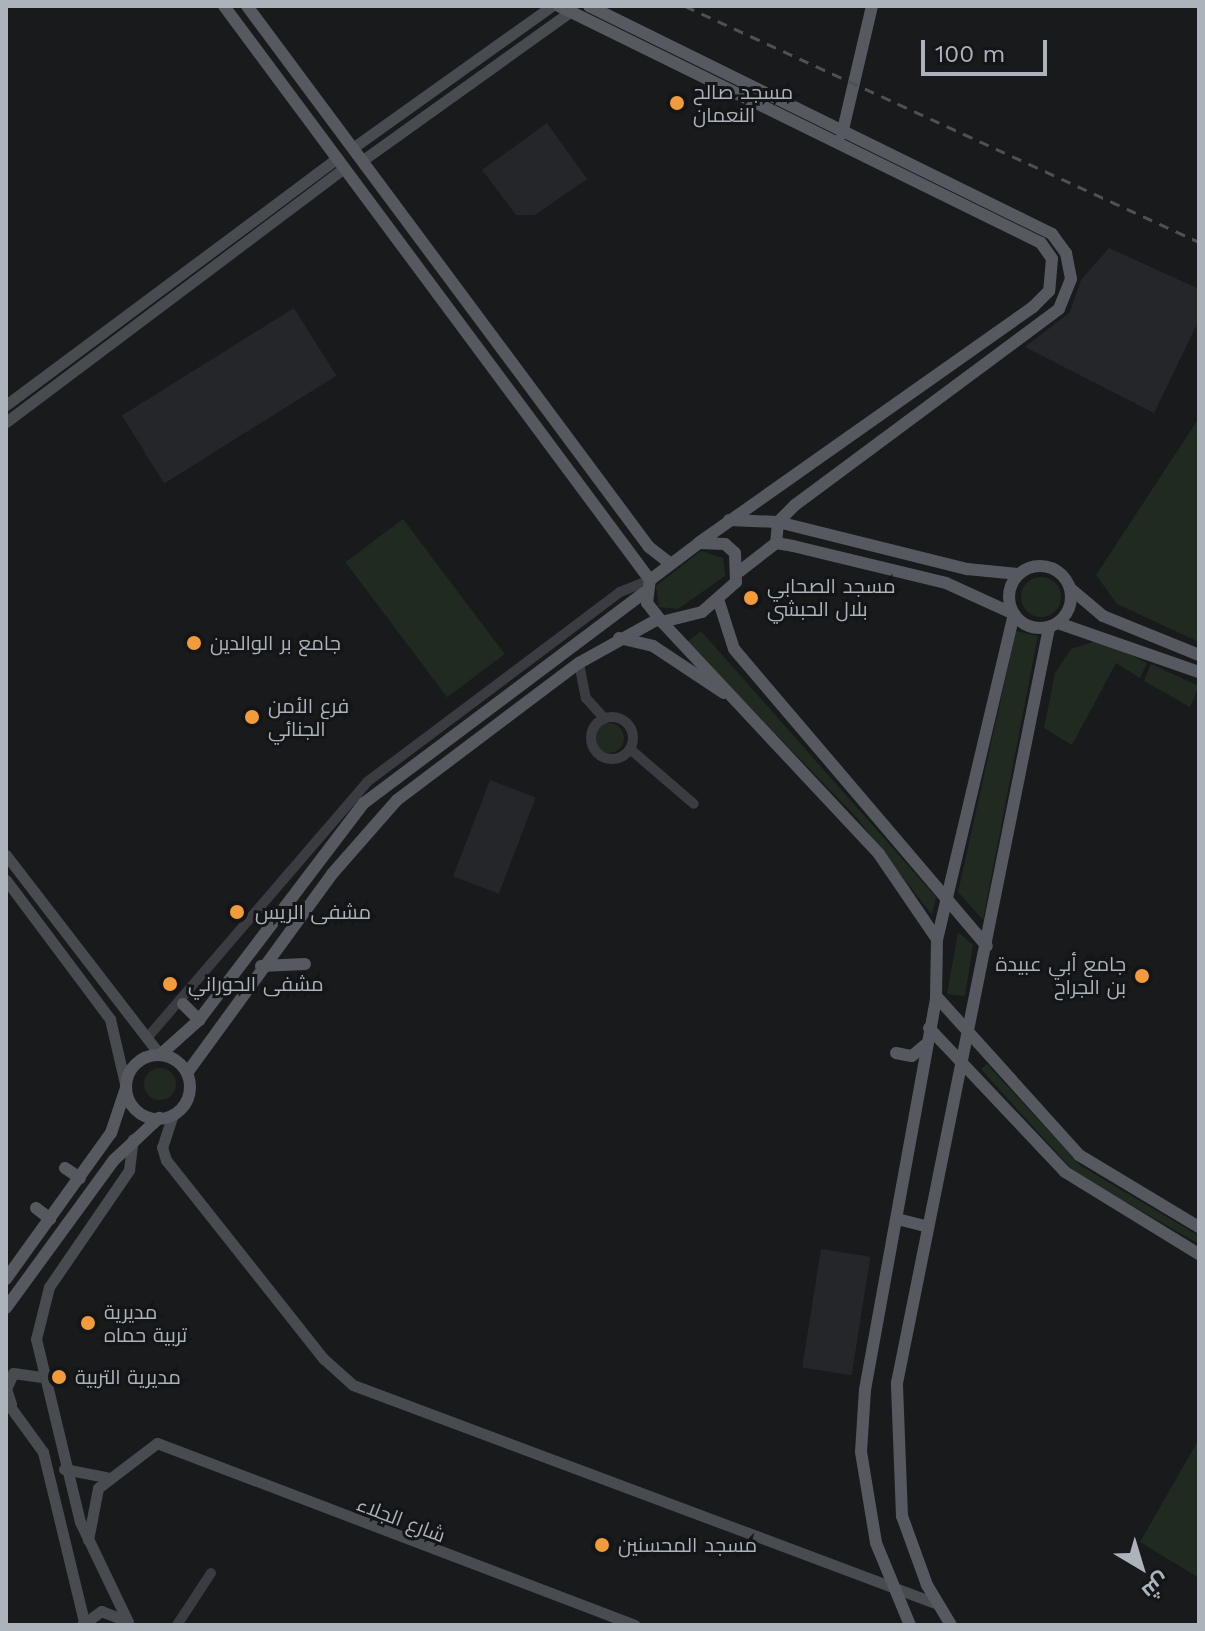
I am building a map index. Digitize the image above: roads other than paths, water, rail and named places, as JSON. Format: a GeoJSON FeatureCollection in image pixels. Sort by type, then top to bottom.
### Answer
{"type":"FeatureCollection","features":[{"type":"Feature","properties":{"kind":"main road"},"geometry":{"type":"LineString","coordinates":[[224,6],[650,580]]}},
{"type":"Feature","properties":{"kind":"main road"},"geometry":{"type":"LineString","coordinates":[[247,6],[649,547],[668,562]]}},
{"type":"Feature","properties":{"kind":"main road"},"geometry":{"type":"LineString","coordinates":[[354,147],[552,6]]}},
{"type":"Feature","properties":{"kind":"main road"},"geometry":{"type":"LineString","coordinates":[[589,6],[844,128],[1052,234],[1066,253],[1071,279],[1059,309],[778,522],[776,543],[740,571],[718,599],[687,620],[660,620],[616,638],[397,800],[261,966],[187,1073],[188,1098],[173,1114],[162,1147],[166,1160],[324,1359],[353,1385],[935,1603]]}},
{"type":"Feature","properties":{"kind":"main road"},"geometry":{"type":"LineString","coordinates":[[838,145],[872,6]]}},
{"type":"Feature","properties":{"kind":"main road"},"geometry":{"type":"LineString","coordinates":[[6,1279],[111,1133],[126,1088],[140,1061],[160,1055],[199,1020],[364,803],[644,593],[650,580],[668,562],[699,543],[727,520],[793,482],[1049,291],[1052,259],[1041,243],[565,9],[363,160]]}},
{"type":"Feature","properties":{"kind":"main road"},"geometry":{"type":"LineString","coordinates":[[680,67],[686,54]]}},
{"type":"Feature","properties":{"kind":"main road"},"geometry":{"type":"LineString","coordinates":[[6,405],[340,164]]}},
{"type":"Feature","properties":{"kind":"main road"},"geometry":{"type":"LineString","coordinates":[[6,422],[340,164]]}},
{"type":"Feature","properties":{"kind":"main road"},"geometry":{"type":"LineString","coordinates":[[727,520],[778,522],[967,569],[1019,574],[1052,567],[1071,589],[1103,616],[1199,655]]}},
{"type":"Feature","properties":{"kind":"main road"},"geometry":{"type":"LineString","coordinates":[[699,543],[725,544],[740,571]]}},
{"type":"Feature","properties":{"kind":"main road"},"geometry":{"type":"LineString","coordinates":[[776,543],[946,583],[1014,614],[1029,626],[1054,625],[1199,672]]}},
{"type":"Feature","properties":{"kind":"main road"},"geometry":{"type":"LineString","coordinates":[[910,1625],[891,1588],[861,1452],[936,996],[937,939],[1014,614],[1009,596],[1019,574]]}},
{"type":"Feature","properties":{"kind":"main road"},"geometry":{"type":"LineString","coordinates":[[951,1625],[935,1603],[902,1516],[894,1446],[897,1383],[1054,625],[1070,607],[1071,589]]}},
{"type":"Feature","properties":{"kind":"main road"},"geometry":{"type":"LineString","coordinates":[[644,593],[660,620],[879,854],[937,939]]}},
{"type":"Feature","properties":{"kind":"main road"},"geometry":{"type":"LineString","coordinates":[[718,599],[734,649],[987,946]]}},
{"type":"Feature","properties":{"kind":"main road"},"geometry":{"type":"LineString","coordinates":[[616,638],[653,646],[727,694]]}},
{"type":"Feature","properties":{"kind":"main road"},"geometry":{"type":"LineString","coordinates":[[6,855],[160,1055],[187,1073]]}},
{"type":"Feature","properties":{"kind":"main road"},"geometry":{"type":"LineString","coordinates":[[6,880],[110,1019],[126,1088],[140,1113],[159,1118]]}},
{"type":"Feature","properties":{"kind":"main road"},"geometry":{"type":"LineString","coordinates":[[261,966],[305,964]]}},
{"type":"Feature","properties":{"kind":"main road"},"geometry":{"type":"LineString","coordinates":[[936,996],[1079,1155],[1199,1227]]}},
{"type":"Feature","properties":{"kind":"main road"},"geometry":{"type":"LineString","coordinates":[[183,1004],[199,1020]]}},
{"type":"Feature","properties":{"kind":"main road"},"geometry":{"type":"LineString","coordinates":[[929,1028],[961,1066],[1065,1172],[1199,1254]]}},
{"type":"Feature","properties":{"kind":"main road"},"geometry":{"type":"LineString","coordinates":[[896,1053],[912,1056],[927,1042]]}},
{"type":"Feature","properties":{"kind":"main road"},"geometry":{"type":"LineString","coordinates":[[6,1308],[133,1139],[159,1118],[173,1114]]}},
{"type":"Feature","properties":{"kind":"main road"},"geometry":{"type":"LineString","coordinates":[[129,1624],[88,1540],[64,1469],[40,1377],[36,1339],[49,1287],[129,1170],[133,1139]]}},
{"type":"Feature","properties":{"kind":"main road"},"geometry":{"type":"LineString","coordinates":[[65,1168],[80,1178]]}},
{"type":"Feature","properties":{"kind":"main road"},"geometry":{"type":"LineString","coordinates":[[36,1208],[50,1219]]}},
{"type":"Feature","properties":{"kind":"main road"},"geometry":{"type":"LineString","coordinates":[[897,1219],[928,1227]]}},
{"type":"Feature","properties":{"kind":"main road"},"geometry":{"type":"LineString","coordinates":[[40,1377],[13,1373],[7,1383],[8,1402],[43,1452],[83,1623],[101,1611],[129,1624]]}},
{"type":"Feature","properties":{"kind":"main road","name":"شارع الجلاء"},"geometry":{"type":"LineString","coordinates":[[106,1477],[157,1443],[635,1625]]}},
{"type":"Feature","properties":{"kind":"main road"},"geometry":{"type":"LineString","coordinates":[[64,1469],[106,1477],[89,1513],[88,1540]]}},
{"type":"Feature","properties":{"kind":"street"},"geometry":{"type":"LineString","coordinates":[[148,1037],[183,1004],[346,802],[387,764],[620,592],[650,580]]}},
{"type":"Feature","properties":{"kind":"street"},"geometry":{"type":"LineString","coordinates":[[579,663],[586,698],[605,719],[628,725],[630,749],[694,804]]}},
{"type":"Feature","properties":{"kind":"street"},"geometry":{"type":"LineString","coordinates":[[605,719],[592,733],[596,751],[613,759],[630,749]]}},
{"type":"Feature","properties":{"kind":"street"},"geometry":{"type":"LineString","coordinates":[[177,1625],[211,1573]]}},
{"type":"Feature","properties":{"kind":"railway"},"geometry":{"type":"LineString","coordinates":[[685,6],[1199,242]]}},
{"type":"Feature","properties":{"kind":"place","name":"مسجد صالح النعمان"},"geometry":{"type":"Point","coordinates":[677,103]}},
{"type":"Feature","properties":{"kind":"place","name":"مسجد الصحابي بلال الحبشي"},"geometry":{"type":"Point","coordinates":[751,598]}},
{"type":"Feature","properties":{"kind":"place","name":"جامع بر الوالدين"},"geometry":{"type":"Point","coordinates":[194,643]}},
{"type":"Feature","properties":{"kind":"place","name":"فرع الأمن الجنائي"},"geometry":{"type":"Point","coordinates":[252,717]}},
{"type":"Feature","properties":{"kind":"place","name":"مشفى الريس"},"geometry":{"type":"Point","coordinates":[237,912]}},
{"type":"Feature","properties":{"kind":"place","name":"جامع أبي عبيدة بن الجراح"},"geometry":{"type":"Point","coordinates":[1142,976]}},
{"type":"Feature","properties":{"kind":"place","name":"مشفى الحوراني"},"geometry":{"type":"Point","coordinates":[170,984]}},
{"type":"Feature","properties":{"kind":"place","name":"مديرية تربية حماه"},"geometry":{"type":"Point","coordinates":[88,1323]}},
{"type":"Feature","properties":{"kind":"place","name":"مديرية التربية"},"geometry":{"type":"Point","coordinates":[59,1377]}},
{"type":"Feature","properties":{"kind":"place","name":"مسجد المحسنين"},"geometry":{"type":"Point","coordinates":[602,1545]}}]}
